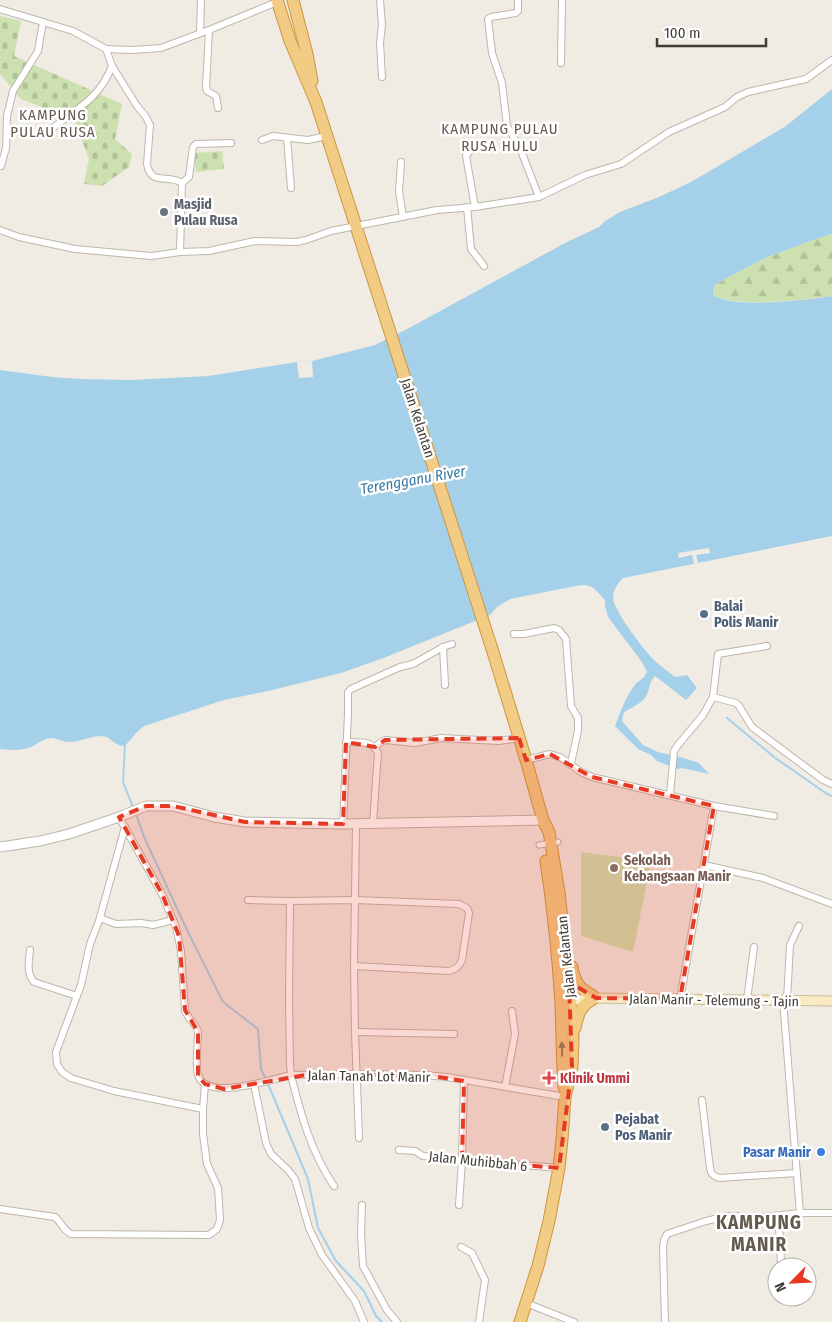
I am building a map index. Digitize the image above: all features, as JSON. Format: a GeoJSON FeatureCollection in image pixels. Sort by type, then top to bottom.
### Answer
{"type":"FeatureCollection","features":[{"type":"Feature","properties":{"kind":"highway"},"geometry":{"type":"LineString","coordinates":[[290,41],[296,44],[299,40],[290,5],[291,0]]}},
{"type":"Feature","properties":{"kind":"highway","name":"Jalan Kelantan"},"geometry":{"type":"LineString","coordinates":[[291,0],[307,54],[316,102]]}},
{"type":"Feature","properties":{"kind":"highway","name":"Jalan Kelantan"},"geometry":{"type":"LineString","coordinates":[[277,1],[290,41],[316,102],[493,652],[543,820],[542,833],[548,843],[562,922],[565,998],[562,1065],[565,1097]]}},
{"type":"Feature","properties":{"kind":"highway","name":"Jalan Kelantan"},"geometry":{"type":"LineString","coordinates":[[520,1322],[538,1266],[549,1222],[562,1139],[565,1097],[572,1067],[573,1039],[554,920],[548,843]]}},
{"type":"Feature","properties":{"kind":"highway"},"geometry":{"type":"LineString","coordinates":[[562,922],[576,983],[594,998],[581,1008],[576,1021],[573,1039]]}},
{"type":"Feature","properties":{"kind":"main road","name":"Jalan Manir - Telemung - Tajin"},"geometry":{"type":"LineString","coordinates":[[565,998],[832,1001]]}},
{"type":"Feature","properties":{"kind":"street"},"geometry":{"type":"LineString","coordinates":[[200,34],[201,0]]}},
{"type":"Feature","properties":{"kind":"street"},"geometry":{"type":"LineString","coordinates":[[380,0],[382,77]]}},
{"type":"Feature","properties":{"kind":"street"},"geometry":{"type":"LineString","coordinates":[[518,0],[518,11],[516,13],[489,17],[488,19],[492,53],[502,83],[507,126],[520,148],[539,197]]}},
{"type":"Feature","properties":{"kind":"street"},"geometry":{"type":"LineString","coordinates":[[561,62],[562,0]]}},
{"type":"Feature","properties":{"kind":"street"},"geometry":{"type":"LineString","coordinates":[[0,9],[73,31],[106,49],[132,50],[161,48],[200,34],[277,1]]}},
{"type":"Feature","properties":{"kind":"street"},"geometry":{"type":"LineString","coordinates":[[1,166],[6,148],[7,116],[13,91],[38,51],[43,22]]}},
{"type":"Feature","properties":{"kind":"street"},"geometry":{"type":"LineString","coordinates":[[209,30],[206,87],[208,91],[216,96],[218,108]]}},
{"type":"Feature","properties":{"kind":"street"},"geometry":{"type":"LineString","coordinates":[[106,49],[112,66],[150,125],[148,170],[156,178],[177,180],[182,183]]}},
{"type":"Feature","properties":{"kind":"street"},"geometry":{"type":"LineString","coordinates":[[0,230],[19,237],[75,249],[141,256],[209,251],[255,241],[297,242],[331,231],[437,210],[475,208],[539,197],[585,175],[621,164],[668,132],[725,107],[737,97],[748,92],[806,79],[832,60]]}},
{"type":"Feature","properties":{"kind":"street"},"geometry":{"type":"LineString","coordinates":[[54,127],[93,98],[107,79],[112,66]]}},
{"type":"Feature","properties":{"kind":"street"},"geometry":{"type":"LineString","coordinates":[[262,140],[273,136],[308,140],[327,136]]}},
{"type":"Feature","properties":{"kind":"street"},"geometry":{"type":"LineString","coordinates":[[286,138],[291,188]]}},
{"type":"Feature","properties":{"kind":"street"},"geometry":{"type":"LineString","coordinates":[[180,252],[182,183],[189,177],[193,147],[196,144],[231,143]]}},
{"type":"Feature","properties":{"kind":"street"},"geometry":{"type":"LineString","coordinates":[[473,147],[466,156],[475,208]]}},
{"type":"Feature","properties":{"kind":"street"},"geometry":{"type":"LineString","coordinates":[[401,162],[399,191],[403,217]]}},
{"type":"Feature","properties":{"kind":"street"},"geometry":{"type":"LineString","coordinates":[[467,207],[471,249],[484,266]]}},
{"type":"Feature","properties":{"kind":"street"},"geometry":{"type":"LineString","coordinates":[[514,634],[554,628],[559,630],[566,639],[572,706],[578,718],[578,731],[571,763]]}},
{"type":"Feature","properties":{"kind":"street"},"geometry":{"type":"LineString","coordinates":[[343,824],[348,692],[400,667],[413,664],[452,644]]}},
{"type":"Feature","properties":{"kind":"street"},"geometry":{"type":"LineString","coordinates":[[670,795],[674,751],[703,715],[713,697],[718,654],[767,646]]}},
{"type":"Feature","properties":{"kind":"street"},"geometry":{"type":"LineString","coordinates":[[443,647],[445,685]]}},
{"type":"Feature","properties":{"kind":"street"},"geometry":{"type":"LineString","coordinates":[[713,697],[736,703],[740,706],[752,727],[832,784]]}},
{"type":"Feature","properties":{"kind":"street"},"geometry":{"type":"LineString","coordinates":[[375,747],[385,740],[415,743],[441,738],[499,741],[519,738]]}},
{"type":"Feature","properties":{"kind":"street"},"geometry":{"type":"LineString","coordinates":[[346,742],[369,743],[375,747],[378,753],[373,823]]}},
{"type":"Feature","properties":{"kind":"street"},"geometry":{"type":"LineString","coordinates":[[526,760],[550,754],[571,763],[581,772],[592,777],[714,806],[774,816]]}},
{"type":"Feature","properties":{"kind":"street"},"geometry":{"type":"LineString","coordinates":[[0,847],[60,837],[146,806],[174,806],[214,817],[245,822],[356,824],[543,820]]}},
{"type":"Feature","properties":{"kind":"street"},"geometry":{"type":"LineString","coordinates":[[680,999],[714,806]]}},
{"type":"Feature","properties":{"kind":"street"},"geometry":{"type":"LineString","coordinates":[[122,816],[125,827],[162,894],[179,936],[185,1010],[198,1032],[198,1076],[207,1085],[224,1089],[258,1084],[291,1075],[304,1124],[317,1156],[334,1186]]}},
{"type":"Feature","properties":{"kind":"street"},"geometry":{"type":"LineString","coordinates":[[356,824],[354,966],[359,1138]]}},
{"type":"Feature","properties":{"kind":"street"},"geometry":{"type":"LineString","coordinates":[[125,827],[100,918],[90,944],[81,986],[56,1052],[57,1064],[62,1072],[71,1078],[114,1091],[203,1109]]}},
{"type":"Feature","properties":{"kind":"street"},"geometry":{"type":"LineString","coordinates":[[704,865],[764,878],[832,904]]}},
{"type":"Feature","properties":{"kind":"street"},"geometry":{"type":"LineString","coordinates":[[248,900],[355,900],[459,904],[467,908],[469,913],[462,960],[456,969],[449,971],[354,966]]}},
{"type":"Feature","properties":{"kind":"street","name":"Jalan Tanah Lot Manir"},"geometry":{"type":"LineString","coordinates":[[290,901],[289,1000],[291,1075],[424,1075],[565,1097]]}},
{"type":"Feature","properties":{"kind":"street"},"geometry":{"type":"LineString","coordinates":[[100,918],[116,924],[141,923],[153,925],[173,920]]}},
{"type":"Feature","properties":{"kind":"street"},"geometry":{"type":"LineString","coordinates":[[799,926],[790,945],[785,1000],[800,1213]]}},
{"type":"Feature","properties":{"kind":"street"},"geometry":{"type":"LineString","coordinates":[[747,1000],[754,947]]}},
{"type":"Feature","properties":{"kind":"street"},"geometry":{"type":"LineString","coordinates":[[30,950],[29,972],[30,978],[34,982],[77,996]]}},
{"type":"Feature","properties":{"kind":"street"},"geometry":{"type":"LineString","coordinates":[[505,1088],[515,1034],[512,1011]]}},
{"type":"Feature","properties":{"kind":"street"},"geometry":{"type":"LineString","coordinates":[[355,1032],[454,1034]]}},
{"type":"Feature","properties":{"kind":"street"},"geometry":{"type":"LineString","coordinates":[[458,1205],[462,1160],[464,1081]]}},
{"type":"Feature","properties":{"kind":"street"},"geometry":{"type":"LineString","coordinates":[[258,1084],[266,1143],[271,1154],[295,1179],[309,1228],[322,1255],[355,1301],[364,1322]]}},
{"type":"Feature","properties":{"kind":"street"},"geometry":{"type":"LineString","coordinates":[[0,1209],[55,1217],[67,1232],[71,1234],[209,1235],[213,1233],[218,1229],[220,1217],[217,1183],[207,1164],[203,1134],[203,1109],[207,1085]]}},
{"type":"Feature","properties":{"kind":"street"},"geometry":{"type":"LineString","coordinates":[[702,1100],[710,1168],[714,1176],[719,1178],[797,1173]]}},
{"type":"Feature","properties":{"kind":"street","name":"Jalan Muhibbah 6"},"geometry":{"type":"LineString","coordinates":[[399,1150],[415,1151],[423,1156],[558,1168]]}},
{"type":"Feature","properties":{"kind":"street"},"geometry":{"type":"LineString","coordinates":[[362,1205],[361,1234],[364,1266],[388,1310],[397,1322]]}},
{"type":"Feature","properties":{"kind":"street"},"geometry":{"type":"LineString","coordinates":[[665,1322],[663,1248],[667,1234],[719,1217],[762,1217],[800,1213],[832,1213]]}},
{"type":"Feature","properties":{"kind":"street"},"geometry":{"type":"LineString","coordinates":[[777,1216],[780,1257]]}},
{"type":"Feature","properties":{"kind":"street"},"geometry":{"type":"LineString","coordinates":[[461,1247],[472,1253],[485,1280],[480,1322]]}},
{"type":"Feature","properties":{"kind":"street"},"geometry":{"type":"LineString","coordinates":[[526,1304],[574,1322]]}},
{"type":"Feature","properties":{"kind":"highlighted area"},"geometry":{"type":"Polygon","coordinates":[[[519,738],[526,760],[550,754],[592,777],[714,806],[680,999],[596,998],[569,982],[572,1067],[559,1168],[462,1160],[464,1081],[424,1075],[306,1075],[224,1089],[205,1084],[198,1076],[198,1032],[185,1010],[179,936],[162,894],[119,817],[146,806],[173,806],[245,822],[343,824],[346,742],[375,747],[385,740],[519,738]]]}},
{"type":"Feature","properties":{"kind":"green space"},"geometry":{"type":"Polygon","coordinates":[[[0,16],[21,21],[14,56],[122,104],[115,139],[132,154],[129,167],[102,186],[84,184],[89,159],[74,120],[21,99],[0,74],[0,16]]]}},
{"type":"Feature","properties":{"kind":"green space"},"geometry":{"type":"Polygon","coordinates":[[[222,151],[224,169],[196,172],[194,153],[222,151]]]}},
{"type":"Feature","properties":{"kind":"green space"},"geometry":{"type":"Polygon","coordinates":[[[832,234],[832,296],[788,301],[753,302],[723,299],[713,295],[713,288],[716,284],[765,258],[832,234]]]}},
{"type":"Feature","properties":{"kind":"green space"},"geometry":{"type":"Polygon","coordinates":[[[581,852],[651,861],[633,952],[581,936],[581,852]]]}},
{"type":"Feature","properties":{"kind":"water","name":"Terengganu River"},"geometry":{"type":"Polygon","coordinates":[[[832,89],[832,234],[765,258],[716,284],[713,289],[713,295],[737,302],[753,303],[832,296],[832,536],[623,578],[613,595],[618,612],[649,655],[675,677],[687,675],[697,688],[686,700],[655,676],[645,698],[624,712],[622,721],[643,745],[658,752],[699,763],[709,774],[682,768],[677,769],[657,761],[651,755],[638,749],[615,726],[631,691],[647,672],[642,662],[608,617],[605,600],[592,587],[585,585],[510,599],[497,607],[490,615],[341,673],[224,700],[144,726],[125,746],[118,745],[108,738],[101,736],[70,742],[49,738],[23,749],[0,749],[0,370],[80,379],[132,380],[208,376],[312,361],[375,345],[565,243],[599,227],[620,212],[691,182],[786,126],[832,89]]]}},
{"type":"Feature","properties":{"kind":"pier"},"geometry":{"type":"Polygon","coordinates":[[[312,361],[313,377],[299,378],[297,362],[312,361]]]}},
{"type":"Feature","properties":{"kind":"pier"},"geometry":{"type":"Polygon","coordinates":[[[709,548],[710,553],[696,555],[698,563],[694,564],[692,555],[679,558],[678,553],[709,548]]]}},
{"type":"Feature","properties":{"kind":"waterway"},"geometry":{"type":"LineString","coordinates":[[727,718],[774,757],[832,796]]}},
{"type":"Feature","properties":{"kind":"waterway"},"geometry":{"type":"LineString","coordinates":[[125,744],[123,782],[133,807]]}},
{"type":"Feature","properties":{"kind":"waterway"},"geometry":{"type":"LineString","coordinates":[[136,814],[144,837],[223,1002],[258,1029],[261,1069],[266,1079]]}},
{"type":"Feature","properties":{"kind":"waterway"},"geometry":{"type":"LineString","coordinates":[[268,1084],[308,1179],[318,1228],[336,1261],[364,1291],[376,1316],[382,1322]]}},
{"type":"Feature","properties":{"kind":"place","name":"Masjid Pulau Rusa"},"geometry":{"type":"Point","coordinates":[164,212]}},
{"type":"Feature","properties":{"kind":"place","name":"Balai Polis Manir"},"geometry":{"type":"Point","coordinates":[704,614]}},
{"type":"Feature","properties":{"kind":"place","name":"Sekolah Kebangsaan Manir"},"geometry":{"type":"Point","coordinates":[614,868]}},
{"type":"Feature","properties":{"kind":"place","name":"Klinik Ummi"},"geometry":{"type":"Point","coordinates":[549,1078]}},
{"type":"Feature","properties":{"kind":"place","name":"Pejabat Pos Manir"},"geometry":{"type":"Point","coordinates":[605,1127]}},
{"type":"Feature","properties":{"kind":"place","name":"Pasar Manir"},"geometry":{"type":"Point","coordinates":[821,1152]}},
{"type":"Feature","properties":{"kind":"district","name":"KAMPUNG PULAU RUSA"},"geometry":{"type":"Point","coordinates":[53,124]}},
{"type":"Feature","properties":{"kind":"district","name":"KAMPUNG PULAU RUSA HULU"},"geometry":{"type":"Point","coordinates":[500,138]}},
{"type":"Feature","properties":{"kind":"district","name":"KAMPUNG MANIR"},"geometry":{"type":"Point","coordinates":[759,1233]}}]}
